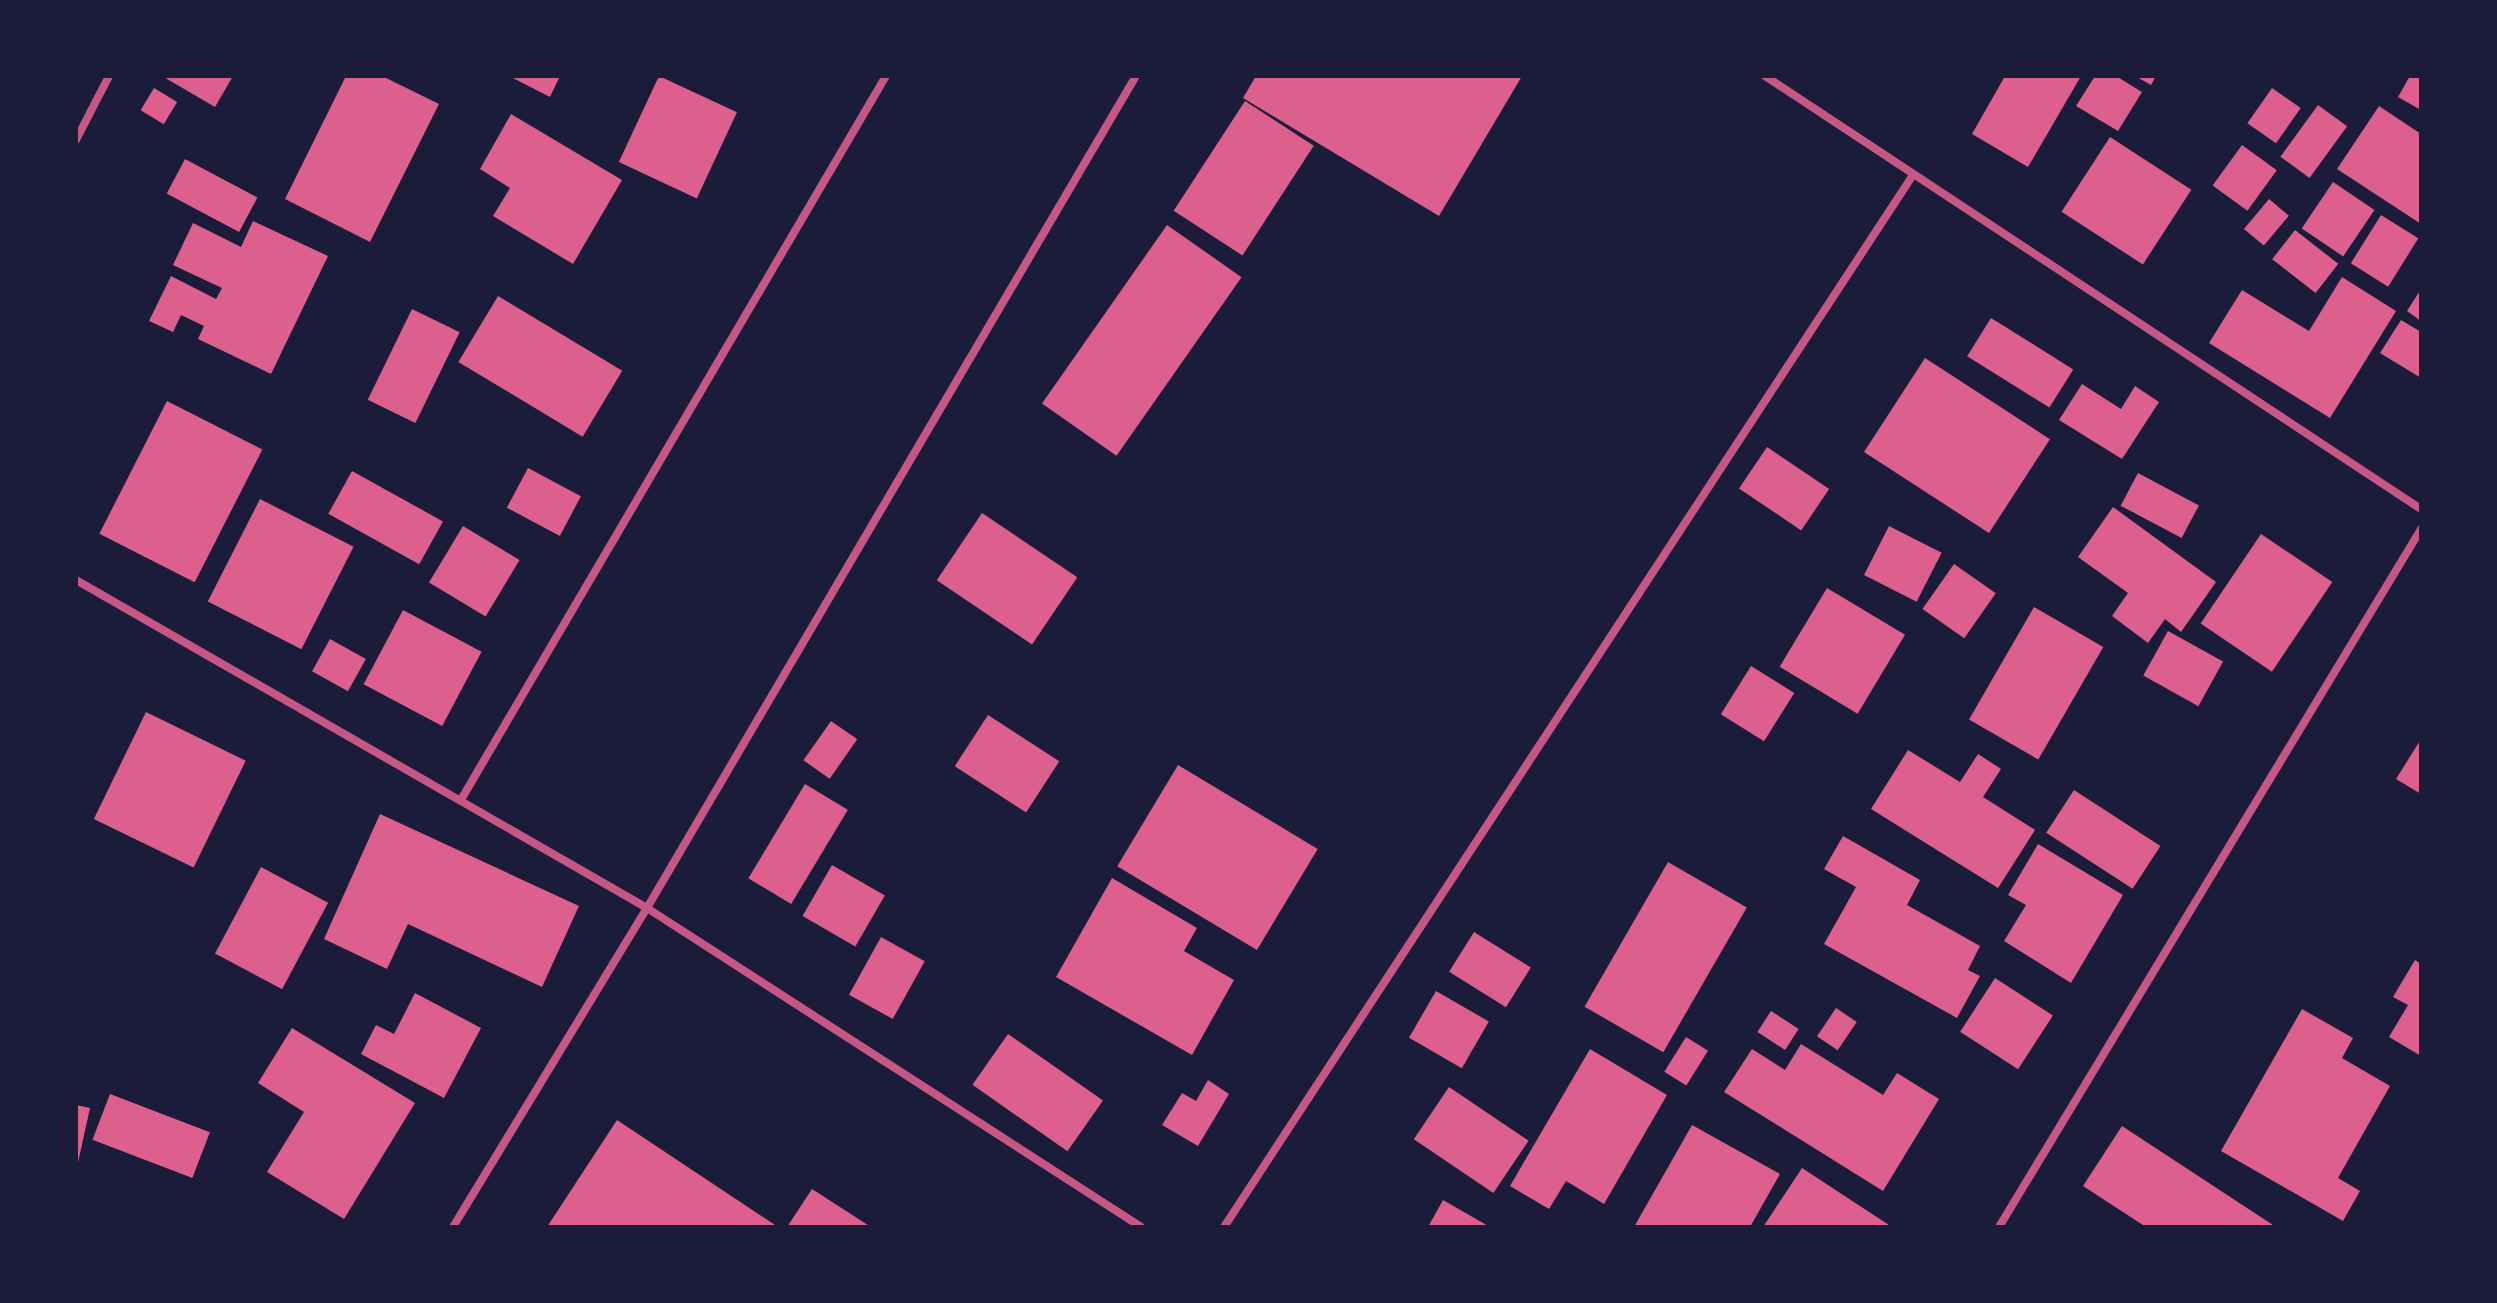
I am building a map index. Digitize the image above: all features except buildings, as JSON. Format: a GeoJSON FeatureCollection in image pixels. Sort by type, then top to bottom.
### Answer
{"type":"FeatureCollection","features":[{"type":"Feature","properties":{"kind":"street"},"geometry":{"type":"LineString","coordinates":[[76,140],[109,76]]}},
{"type":"Feature","properties":{"kind":"street"},"geometry":{"type":"LineString","coordinates":[[462,798],[886,76]]}},
{"type":"Feature","properties":{"kind":"street"},"geometry":{"type":"LineString","coordinates":[[453,1227],[647,908],[1136,76]]}},
{"type":"Feature","properties":{"kind":"street"},"geometry":{"type":"LineString","coordinates":[[1765,76],[2421,509]]}},
{"type":"Feature","properties":{"kind":"street"},"geometry":{"type":"LineString","coordinates":[[1224,1227],[1913,175]]}},
{"type":"Feature","properties":{"kind":"street"},"geometry":{"type":"LineString","coordinates":[[1999,1227],[2421,529]]}},
{"type":"Feature","properties":{"kind":"street"},"geometry":{"type":"LineString","coordinates":[[76,580],[462,798],[647,908],[1141,1227]]}}]}
